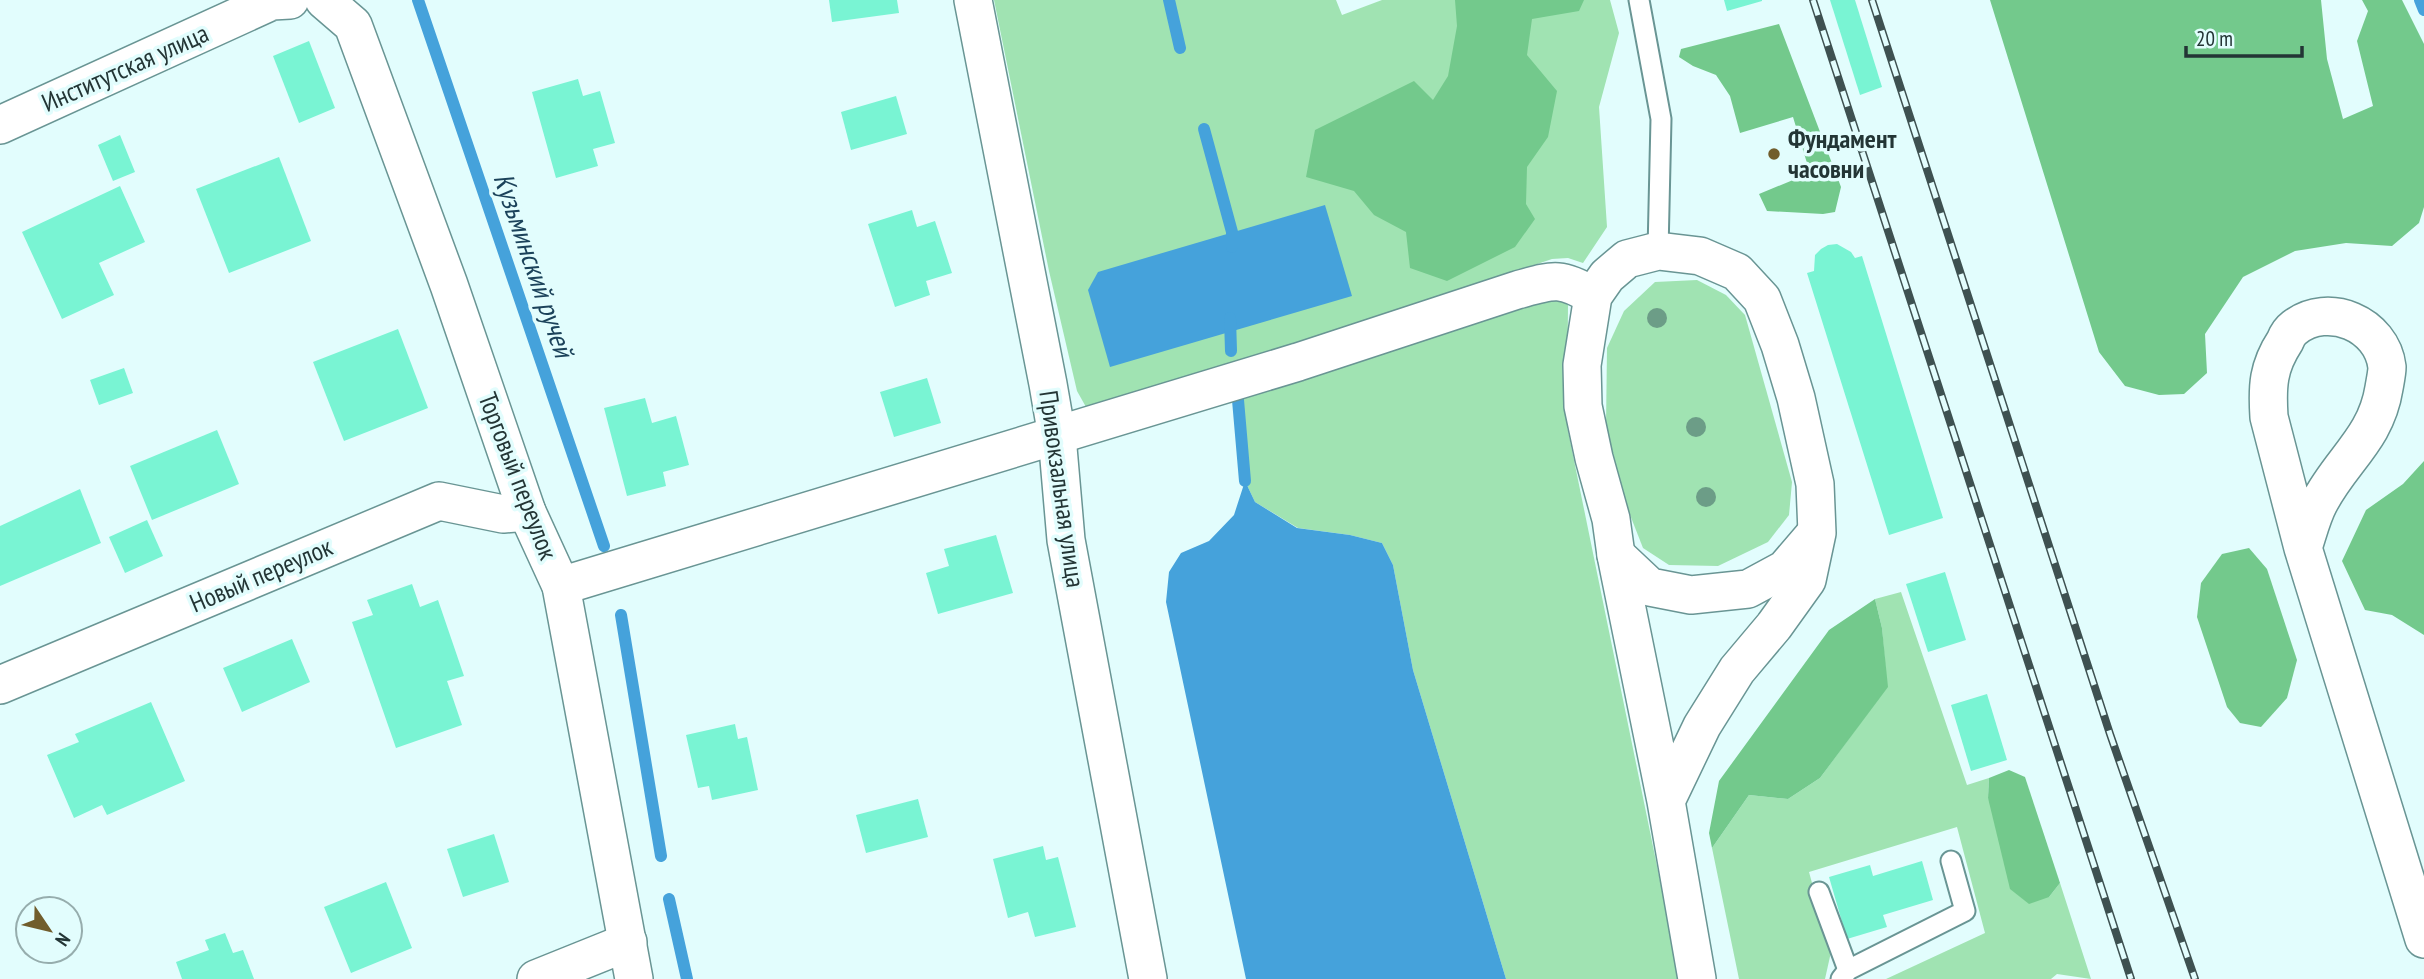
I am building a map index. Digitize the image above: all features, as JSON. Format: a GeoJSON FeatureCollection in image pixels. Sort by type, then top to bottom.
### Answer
{"type":"FeatureCollection","features":[{"type":"Feature","properties":{"kind":"street","name":"Институтская улица"},"geometry":{"type":"LineString","coordinates":[[0,125],[272,0],[290,0]]}},
{"type":"Feature","properties":{"kind":"street","name":"Торговый переулок"},"geometry":{"type":"LineString","coordinates":[[324,0],[353,25],[449,285],[527,512],[561,586],[634,979]]}},
{"type":"Feature","properties":{"kind":"street","name":"Привокзальная улица"},"geometry":{"type":"LineString","coordinates":[[973,0],[1057,436],[1066,540],[1148,979]]}},
{"type":"Feature","properties":{"kind":"street"},"geometry":{"type":"LineString","coordinates":[[1666,801],[1702,726],[1737,670],[1774,626],[1807,580],[1817,533],[1815,484],[1796,398],[1762,299],[1737,272],[1700,256],[1658,251],[1627,259],[1607,276],[1592,296],[1583,365],[1583,406],[1611,519],[1666,801],[1697,979]]}},
{"type":"Feature","properties":{"kind":"street"},"geometry":{"type":"LineString","coordinates":[[561,586],[1394,332],[1536,285],[1570,282],[1592,296]]}},
{"type":"Feature","properties":{"kind":"street"},"geometry":{"type":"LineString","coordinates":[[2303,548],[2318,503],[2364,441],[2381,407],[2387,367],[2384,358],[2376,338],[2350,319],[2318,315],[2292,328],[2272,361],[2269,417],[2303,548],[2424,939]]}},
{"type":"Feature","properties":{"kind":"street","name":"Новый переулок"},"geometry":{"type":"LineString","coordinates":[[0,685],[439,501],[502,514],[527,512]]}},
{"type":"Feature","properties":{"kind":"street"},"geometry":{"type":"LineString","coordinates":[[1616,555],[1650,587],[1691,595],[1748,589],[1785,569],[1817,533]]}},
{"type":"Feature","properties":{"kind":"street"},"geometry":{"type":"LineString","coordinates":[[536,979],[628,942]]}},
{"type":"Feature","properties":{"kind":"lane"},"geometry":{"type":"LineString","coordinates":[[1639,0],[1661,119],[1658,251]]}},
{"type":"Feature","properties":{"kind":"lane"},"geometry":{"type":"LineString","coordinates":[[1819,892],[1844,975],[1965,911],[1951,861]]}},
{"type":"Feature","properties":{"kind":"green space"},"geometry":{"type":"Polygon","coordinates":[[[994,0],[1336,0],[1342,15],[1382,0],[1610,0],[1619,33],[1599,107],[1607,227],[1583,263],[1568,258],[1552,259],[1107,409],[1086,407],[1077,391],[1049,271],[994,0]]]}},
{"type":"Feature","properties":{"kind":"green space"},"geometry":{"type":"Polygon","coordinates":[[[1455,0],[1584,0],[1579,11],[1532,19],[1527,55],[1557,91],[1548,137],[1527,167],[1526,204],[1535,219],[1515,247],[1447,281],[1410,268],[1406,232],[1374,215],[1354,191],[1306,177],[1315,130],[1414,81],[1433,100],[1448,76],[1457,26],[1455,0]]]}},
{"type":"Feature","properties":{"kind":"green space"},"geometry":{"type":"Polygon","coordinates":[[[1990,0],[2321,0],[2327,59],[2343,119],[2373,106],[2357,41],[2368,11],[2362,0],[2402,0],[2424,44],[2424,207],[2419,223],[2392,246],[2346,243],[2295,251],[2243,277],[2205,334],[2207,373],[2184,394],[2159,395],[2125,386],[2099,352],[1990,0]]]}},
{"type":"Feature","properties":{"kind":"green space"},"geometry":{"type":"Polygon","coordinates":[[[1779,24],[1841,187],[1835,212],[1823,214],[1767,211],[1759,194],[1810,173],[1793,117],[1740,133],[1730,96],[1716,75],[1679,57],[1681,49],[1779,24]]]}},
{"type":"Feature","properties":{"kind":"green space"},"geometry":{"type":"Polygon","coordinates":[[[1697,280],[1726,295],[1745,315],[1792,482],[1789,515],[1768,542],[1718,566],[1669,565],[1643,548],[1625,502],[1606,426],[1607,348],[1624,311],[1655,282],[1697,280]]]}},
{"type":"Feature","properties":{"kind":"green space"},"geometry":{"type":"Polygon","coordinates":[[[1557,298],[1568,305],[1567,426],[1682,979],[1506,979],[1413,670],[1393,565],[1382,543],[1350,535],[1298,528],[1255,502],[1245,481],[1238,400],[1534,300],[1557,298]]]}},
{"type":"Feature","properties":{"kind":"green space"},"geometry":{"type":"Polygon","coordinates":[[[2424,461],[2424,635],[2392,615],[2365,610],[2342,561],[2366,510],[2403,484],[2424,461]]]}},
{"type":"Feature","properties":{"kind":"green space"},"geometry":{"type":"Polygon","coordinates":[[[2249,548],[2267,569],[2297,660],[2287,698],[2261,727],[2240,723],[2227,707],[2197,617],[2201,583],[2222,554],[2249,548]]]}},
{"type":"Feature","properties":{"kind":"green space"},"geometry":{"type":"Polygon","coordinates":[[[1901,592],[1967,785],[1989,778],[1988,798],[2049,897],[2060,883],[2091,979],[2057,974],[2051,979],[1886,979],[1985,933],[1957,827],[1809,872],[1831,952],[1825,979],[1739,979],[1712,848],[1749,795],[1788,799],[1820,778],[1887,687],[1882,628],[1875,599],[1901,592]]]}},
{"type":"Feature","properties":{"kind":"green space"},"geometry":{"type":"Polygon","coordinates":[[[1875,599],[1882,628],[1888,687],[1820,778],[1788,799],[1749,795],[1712,848],[1709,833],[1719,781],[1829,630],[1875,599]]]}},
{"type":"Feature","properties":{"kind":"green space"},"geometry":{"type":"Polygon","coordinates":[[[2009,770],[2025,777],[2060,883],[2049,897],[2029,904],[2010,889],[1988,798],[1989,778],[2009,770]]]}},
{"type":"Feature","properties":{"kind":"water"},"geometry":{"type":"Polygon","coordinates":[[[1325,205],[1352,296],[1110,367],[1088,290],[1098,272],[1325,205]]]}},
{"type":"Feature","properties":{"kind":"water"},"geometry":{"type":"Polygon","coordinates":[[[1245,481],[1255,502],[1297,528],[1350,535],[1382,543],[1393,565],[1413,670],[1506,979],[1246,979],[1166,602],[1169,572],[1181,553],[1209,541],[1234,515],[1245,481]]]}},
{"type":"Feature","properties":{"kind":"building"},"geometry":{"type":"Polygon","coordinates":[[[829,0],[897,0],[899,13],[832,22],[829,0]]]}},
{"type":"Feature","properties":{"kind":"building"},"geometry":{"type":"Polygon","coordinates":[[[1724,0],[1762,0],[1762,1],[1727,11],[1724,0]]]}},
{"type":"Feature","properties":{"kind":"building"},"geometry":{"type":"Polygon","coordinates":[[[1830,0],[1855,0],[1882,87],[1860,95],[1830,0]]]}},
{"type":"Feature","properties":{"kind":"building"},"geometry":{"type":"Polygon","coordinates":[[[309,41],[335,108],[299,123],[273,56],[309,41]]]}},
{"type":"Feature","properties":{"kind":"building"},"geometry":{"type":"Polygon","coordinates":[[[578,79],[583,96],[600,91],[615,143],[593,149],[598,166],[556,178],[532,92],[578,79]]]}},
{"type":"Feature","properties":{"kind":"building"},"geometry":{"type":"Polygon","coordinates":[[[896,96],[907,134],[851,150],[841,112],[896,96]]]}},
{"type":"Feature","properties":{"kind":"building"},"geometry":{"type":"Polygon","coordinates":[[[120,135],[135,172],[113,181],[98,145],[120,135]]]}},
{"type":"Feature","properties":{"kind":"building"},"geometry":{"type":"Polygon","coordinates":[[[279,157],[311,241],[229,273],[196,189],[279,157]]]}},
{"type":"Feature","properties":{"kind":"building"},"geometry":{"type":"Polygon","coordinates":[[[120,186],[145,242],[99,263],[114,295],[62,319],[22,232],[120,186]]]}},
{"type":"Feature","properties":{"kind":"building"},"geometry":{"type":"Polygon","coordinates":[[[912,210],[917,227],[935,221],[952,273],[926,281],[930,295],[895,307],[868,224],[912,210]]]}},
{"type":"Feature","properties":{"kind":"building"},"geometry":{"type":"Polygon","coordinates":[[[1837,244],[1851,252],[1855,258],[1862,256],[1943,518],[1889,535],[1807,273],[1814,271],[1815,255],[1821,249],[1837,244]]]}},
{"type":"Feature","properties":{"kind":"building"},"geometry":{"type":"Polygon","coordinates":[[[398,329],[428,408],[344,441],[313,362],[398,329]]]}},
{"type":"Feature","properties":{"kind":"building"},"geometry":{"type":"Polygon","coordinates":[[[124,368],[133,393],[99,405],[90,380],[124,368]]]}},
{"type":"Feature","properties":{"kind":"building"},"geometry":{"type":"Polygon","coordinates":[[[927,378],[941,423],[894,437],[880,392],[927,378]]]}},
{"type":"Feature","properties":{"kind":"building"},"geometry":{"type":"Polygon","coordinates":[[[645,398],[652,423],[676,416],[689,465],[663,472],[666,486],[627,496],[604,408],[645,398]]]}},
{"type":"Feature","properties":{"kind":"building"},"geometry":{"type":"Polygon","coordinates":[[[217,430],[239,484],[152,520],[130,466],[217,430]]]}},
{"type":"Feature","properties":{"kind":"building"},"geometry":{"type":"Polygon","coordinates":[[[80,489],[101,543],[0,586],[0,526],[80,489]]]}},
{"type":"Feature","properties":{"kind":"building"},"geometry":{"type":"Polygon","coordinates":[[[147,520],[163,556],[125,573],[109,537],[147,520]]]}},
{"type":"Feature","properties":{"kind":"building"},"geometry":{"type":"Polygon","coordinates":[[[996,535],[1013,593],[938,614],[926,573],[949,566],[944,549],[996,535]]]}},
{"type":"Feature","properties":{"kind":"building"},"geometry":{"type":"Polygon","coordinates":[[[1945,572],[1966,640],[1928,652],[1906,584],[1945,572]]]}},
{"type":"Feature","properties":{"kind":"building"},"geometry":{"type":"Polygon","coordinates":[[[412,584],[420,607],[438,600],[464,676],[447,681],[462,725],[396,748],[352,622],[373,615],[367,600],[412,584]]]}},
{"type":"Feature","properties":{"kind":"building"},"geometry":{"type":"Polygon","coordinates":[[[292,639],[310,682],[242,712],[223,668],[292,639]]]}},
{"type":"Feature","properties":{"kind":"building"},"geometry":{"type":"Polygon","coordinates":[[[1987,694],[2007,760],[1971,771],[1951,705],[1987,694]]]}},
{"type":"Feature","properties":{"kind":"building"},"geometry":{"type":"Polygon","coordinates":[[[151,702],[185,781],[107,815],[102,805],[74,818],[47,755],[79,742],[75,734],[151,702]]]}},
{"type":"Feature","properties":{"kind":"building"},"geometry":{"type":"Polygon","coordinates":[[[735,724],[738,739],[747,737],[758,790],[712,800],[709,786],[698,788],[686,735],[735,724]]]}},
{"type":"Feature","properties":{"kind":"building"},"geometry":{"type":"Polygon","coordinates":[[[918,799],[928,837],[866,853],[856,815],[918,799]]]}},
{"type":"Feature","properties":{"kind":"building"},"geometry":{"type":"Polygon","coordinates":[[[494,834],[509,882],[463,897],[447,849],[494,834]]]}},
{"type":"Feature","properties":{"kind":"building"},"geometry":{"type":"Polygon","coordinates":[[[1043,846],[1046,860],[1058,857],[1076,927],[1035,937],[1028,912],[1008,918],[993,859],[1043,846]]]}},
{"type":"Feature","properties":{"kind":"building"},"geometry":{"type":"Polygon","coordinates":[[[1922,861],[1933,900],[1883,915],[1887,927],[1847,939],[1829,877],[1870,865],[1873,876],[1922,861]]]}},
{"type":"Feature","properties":{"kind":"building"},"geometry":{"type":"Polygon","coordinates":[[[386,882],[412,948],[351,973],[324,907],[386,882]]]}},
{"type":"Feature","properties":{"kind":"building"},"geometry":{"type":"Polygon","coordinates":[[[225,933],[233,953],[243,950],[254,979],[182,979],[176,962],[209,950],[205,940],[225,933]]]}},
{"type":"Feature","properties":{"kind":"waterway","name":"Кузьминский ручей"},"geometry":{"type":"LineString","coordinates":[[418,0],[604,546]]}},
{"type":"Feature","properties":{"kind":"waterway"},"geometry":{"type":"LineString","coordinates":[[1169,0],[1180,48]]}},
{"type":"Feature","properties":{"kind":"waterway"},"geometry":{"type":"LineString","coordinates":[[2420,0],[2424,10]]}},
{"type":"Feature","properties":{"kind":"waterway"},"geometry":{"type":"LineString","coordinates":[[1204,129],[1232,232],[1232,247]]}},
{"type":"Feature","properties":{"kind":"waterway"},"geometry":{"type":"LineString","coordinates":[[1230,318],[1231,351]]}},
{"type":"Feature","properties":{"kind":"waterway"},"geometry":{"type":"LineString","coordinates":[[1238,400],[1245,481]]}},
{"type":"Feature","properties":{"kind":"waterway","name":"Кузьминский ручей"},"geometry":{"type":"LineString","coordinates":[[621,615],[661,856]]}},
{"type":"Feature","properties":{"kind":"waterway","name":"Кузьминский ручей"},"geometry":{"type":"LineString","coordinates":[[669,899],[687,979]]}},
{"type":"Feature","properties":{"kind":"railway"},"geometry":{"type":"LineString","coordinates":[[1813,0],[2131,979]]}},
{"type":"Feature","properties":{"kind":"railway"},"geometry":{"type":"LineString","coordinates":[[1872,0],[2110,734],[2195,979]]}},
{"type":"Feature","properties":{"kind":"place","name":"Фундамент часовни"},"geometry":{"type":"Point","coordinates":[1774,154]}}]}
